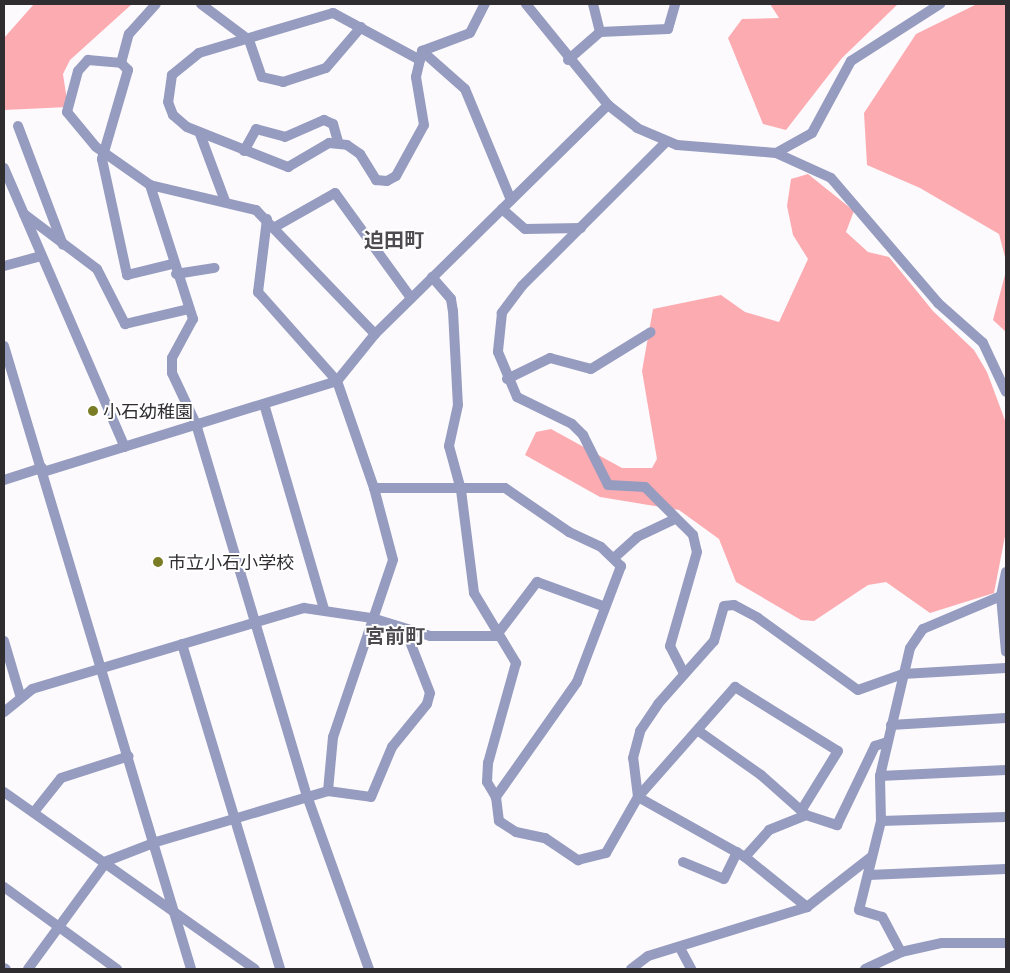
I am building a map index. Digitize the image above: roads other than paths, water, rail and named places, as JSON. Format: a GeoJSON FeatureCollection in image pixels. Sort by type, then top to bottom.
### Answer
{"type":"FeatureCollection","features":[{"type":"Feature","properties":{"kind":"street"},"geometry":{"type":"LineString","coordinates":[[121,63],[129,34],[156,4]]}},
{"type":"Feature","properties":{"kind":"street"},"geometry":{"type":"LineString","coordinates":[[201,4],[249,40],[262,77],[283,82],[326,68],[361,27]]}},
{"type":"Feature","properties":{"kind":"street"},"geometry":{"type":"LineString","coordinates":[[421,55],[470,33],[485,4]]}},
{"type":"Feature","properties":{"kind":"street"},"geometry":{"type":"LineString","coordinates":[[526,4],[568,60],[608,105],[666,143],[776,154],[831,178],[938,303],[984,343],[1006,392]]}},
{"type":"Feature","properties":{"kind":"street"},"geometry":{"type":"LineString","coordinates":[[593,4],[600,32]]}},
{"type":"Feature","properties":{"kind":"street"},"geometry":{"type":"LineString","coordinates":[[568,60],[600,32],[663,31],[675,4]]}},
{"type":"Feature","properties":{"kind":"street"},"geometry":{"type":"LineString","coordinates":[[776,154],[812,133],[852,61],[940,4]]}},
{"type":"Feature","properties":{"kind":"street"},"geometry":{"type":"LineString","coordinates":[[338,142],[288,167],[200,134],[173,115],[168,84],[199,53],[249,40],[333,13],[421,55],[465,89],[511,200]]}},
{"type":"Feature","properties":{"kind":"street"},"geometry":{"type":"LineString","coordinates":[[244,151],[256,129],[285,137],[324,120],[333,124],[338,142],[360,154],[376,180],[396,176],[424,125],[416,77],[421,55]]}},
{"type":"Feature","properties":{"kind":"street"},"geometry":{"type":"LineString","coordinates":[[215,268],[174,269],[127,275],[102,151],[116,120],[128,70],[121,63],[88,60],[78,71],[65,113],[102,151],[150,185],[256,210],[275,227],[374,334]]}},
{"type":"Feature","properties":{"kind":"street"},"geometry":{"type":"LineString","coordinates":[[4,480],[125,447],[337,381],[374,334],[608,105]]}},
{"type":"Feature","properties":{"kind":"street"},"geometry":{"type":"LineString","coordinates":[[18,126],[64,246]]}},
{"type":"Feature","properties":{"kind":"street"},"geometry":{"type":"LineString","coordinates":[[200,134],[224,201]]}},
{"type":"Feature","properties":{"kind":"street"},"geometry":{"type":"LineString","coordinates":[[666,143],[522,286],[502,314],[498,352],[517,397],[567,421],[583,435],[608,485],[638,484],[693,536],[697,552],[670,646],[684,674]]}},
{"type":"Feature","properties":{"kind":"street"},"geometry":{"type":"LineString","coordinates":[[4,168],[125,447]]}},
{"type":"Feature","properties":{"kind":"street"},"geometry":{"type":"LineString","coordinates":[[150,185],[174,269],[189,309],[190,329],[172,358],[172,373],[196,424],[257,622],[307,796],[369,969]]}},
{"type":"Feature","properties":{"kind":"street"},"geometry":{"type":"LineString","coordinates":[[275,227],[335,193],[411,298]]}},
{"type":"Feature","properties":{"kind":"street"},"geometry":{"type":"LineString","coordinates":[[502,209],[525,229],[581,228]]}},
{"type":"Feature","properties":{"kind":"street"},"geometry":{"type":"LineString","coordinates":[[23,213],[64,246],[97,269],[124,324],[189,309]]}},
{"type":"Feature","properties":{"kind":"street"},"geometry":{"type":"LineString","coordinates":[[267,219],[258,292],[337,381],[374,488],[393,560],[333,737],[328,791]]}},
{"type":"Feature","properties":{"kind":"street"},"geometry":{"type":"LineString","coordinates":[[4,266],[41,256]]}},
{"type":"Feature","properties":{"kind":"street"},"geometry":{"type":"LineString","coordinates":[[432,277],[451,298],[453,311],[458,405],[449,446],[461,490],[474,593],[496,636],[513,653],[516,672],[488,763],[487,782],[496,796],[499,821],[506,828],[545,838],[578,860],[606,853],[638,797],[700,732],[735,687],[838,751],[803,813],[769,830],[741,854],[724,879],[683,862]]}},
{"type":"Feature","properties":{"kind":"street"},"geometry":{"type":"LineString","coordinates":[[508,379],[550,358],[591,368],[651,332]]}},
{"type":"Feature","properties":{"kind":"street"},"geometry":{"type":"LineString","coordinates":[[4,346],[156,842],[191,969]]}},
{"type":"Feature","properties":{"kind":"street"},"geometry":{"type":"LineString","coordinates":[[264,404],[324,609]]}},
{"type":"Feature","properties":{"kind":"street"},"geometry":{"type":"LineString","coordinates":[[374,488],[461,490],[505,488],[615,557],[622,570],[603,606],[577,682],[496,796]]}},
{"type":"Feature","properties":{"kind":"street"},"geometry":{"type":"LineString","coordinates":[[615,557],[637,537],[676,519]]}},
{"type":"Feature","properties":{"kind":"street"},"geometry":{"type":"LineString","coordinates":[[1006,572],[1001,596],[1006,652]]}},
{"type":"Feature","properties":{"kind":"street"},"geometry":{"type":"LineString","coordinates":[[496,636],[537,582],[603,606]]}},
{"type":"Feature","properties":{"kind":"street"},"geometry":{"type":"LineString","coordinates":[[901,952],[882,917],[860,910],[881,822],[880,776],[910,648],[923,629],[1001,596]]}},
{"type":"Feature","properties":{"kind":"street"},"geometry":{"type":"LineString","coordinates":[[638,797],[633,758],[640,731],[684,674],[714,641],[724,606],[734,605],[858,690],[903,674],[1006,668]]}},
{"type":"Feature","properties":{"kind":"street"},"geometry":{"type":"LineString","coordinates":[[4,712],[20,695],[304,608],[324,609],[372,618],[430,636],[496,636]]}},
{"type":"Feature","properties":{"kind":"street"},"geometry":{"type":"LineString","coordinates":[[28,969],[107,861],[156,842],[307,796],[328,791],[370,797],[392,747],[427,704],[428,684],[405,629]]}},
{"type":"Feature","properties":{"kind":"street"},"geometry":{"type":"LineString","coordinates":[[4,642],[20,695]]}},
{"type":"Feature","properties":{"kind":"street"},"geometry":{"type":"LineString","coordinates":[[182,644],[280,969]]}},
{"type":"Feature","properties":{"kind":"street"},"geometry":{"type":"LineString","coordinates":[[891,725],[1006,718]]}},
{"type":"Feature","properties":{"kind":"street"},"geometry":{"type":"LineString","coordinates":[[700,732],[761,775],[803,813],[837,825],[875,746],[887,742]]}},
{"type":"Feature","properties":{"kind":"street"},"geometry":{"type":"LineString","coordinates":[[34,812],[61,778],[129,756]]}},
{"type":"Feature","properties":{"kind":"street"},"geometry":{"type":"LineString","coordinates":[[880,776],[1006,770]]}},
{"type":"Feature","properties":{"kind":"street"},"geometry":{"type":"LineString","coordinates":[[4,792],[107,861],[177,915],[256,969]]}},
{"type":"Feature","properties":{"kind":"street"},"geometry":{"type":"LineString","coordinates":[[638,797],[741,854],[807,907]]}},
{"type":"Feature","properties":{"kind":"street"},"geometry":{"type":"LineString","coordinates":[[881,822],[1006,817]]}},
{"type":"Feature","properties":{"kind":"street"},"geometry":{"type":"LineString","coordinates":[[631,969],[648,956],[680,948],[807,907],[871,858]]}},
{"type":"Feature","properties":{"kind":"street"},"geometry":{"type":"LineString","coordinates":[[869,875],[1006,869]]}},
{"type":"Feature","properties":{"kind":"street"},"geometry":{"type":"LineString","coordinates":[[4,887],[117,969]]}},
{"type":"Feature","properties":{"kind":"street"},"geometry":{"type":"LineString","coordinates":[[866,969],[901,952],[974,940],[1006,943]]}},
{"type":"Feature","properties":{"kind":"street"},"geometry":{"type":"LineString","coordinates":[[680,948],[691,969]]}},
{"type":"Feature","properties":{"kind":"street"},"geometry":{"type":"LineString","coordinates":[[98,956],[101,969]]}},
{"type":"Feature","properties":{"kind":"place","name":"小石幼稚園"},"geometry":{"type":"Point","coordinates":[93,411]}},
{"type":"Feature","properties":{"kind":"place","name":"市立小石小学校"},"geometry":{"type":"Point","coordinates":[158,562]}},
{"type":"Feature","properties":{"kind":"district","name":"迫田町"},"geometry":{"type":"Point","coordinates":[394,238]}},
{"type":"Feature","properties":{"kind":"district","name":"宮前町"},"geometry":{"type":"Point","coordinates":[395,634]}}]}
